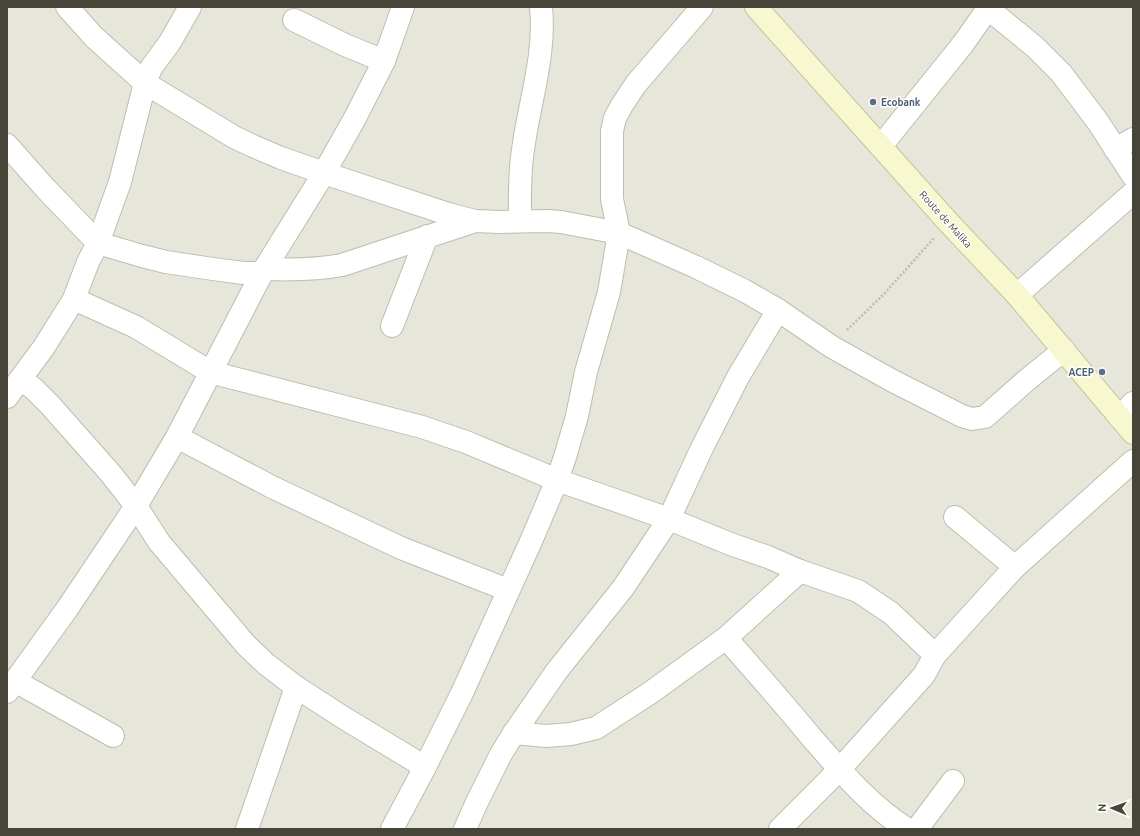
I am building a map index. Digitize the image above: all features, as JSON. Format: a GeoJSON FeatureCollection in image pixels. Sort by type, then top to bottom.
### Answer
{"type":"FeatureCollection","features":[{"type":"Feature","properties":{"kind":"main road","name":"Route de Malika"},"geometry":{"type":"LineString","coordinates":[[756,7],[949,223],[1017,295],[1064,350],[1129,418]]}},
{"type":"Feature","properties":{"kind":"street"},"geometry":{"type":"LineString","coordinates":[[67,7],[94,36],[145,83],[234,137],[253,146],[281,158],[324,173],[448,214],[474,221],[561,222],[619,233],[696,267],[744,291],[778,310],[832,347],[891,380],[962,416],[972,419],[985,417],[1064,350]]}},
{"type":"Feature","properties":{"kind":"street"},"geometry":{"type":"LineString","coordinates":[[7,397],[44,347],[74,299],[88,262],[98,243],[120,182],[145,83],[151,68],[170,42],[190,7]]}},
{"type":"Feature","properties":{"kind":"street"},"geometry":{"type":"LineString","coordinates":[[114,736],[11,687],[67,609],[136,506],[177,437],[263,271],[324,173],[355,118],[384,61],[403,7]]}},
{"type":"Feature","properties":{"kind":"street"},"geometry":{"type":"LineString","coordinates":[[520,221],[522,151],[537,76],[540,45],[541,7]]}},
{"type":"Feature","properties":{"kind":"street"},"geometry":{"type":"LineString","coordinates":[[392,829],[462,693],[532,539],[557,480],[577,416],[586,372],[609,292],[619,233],[612,199],[612,138],[615,118],[636,84],[702,7]]}},
{"type":"Feature","properties":{"kind":"street"},"geometry":{"type":"LineString","coordinates":[[881,146],[963,44],[987,8],[1035,47],[1061,73],[1098,122],[1124,144],[1133,176]]}},
{"type":"Feature","properties":{"kind":"street"},"geometry":{"type":"LineString","coordinates":[[294,20],[345,45],[384,61]]}},
{"type":"Feature","properties":{"kind":"street"},"geometry":{"type":"LineString","coordinates":[[7,145],[46,189],[98,243],[166,262],[221,270],[263,271],[322,269],[342,265],[474,221]]}},
{"type":"Feature","properties":{"kind":"street"},"geometry":{"type":"LineString","coordinates":[[1017,295],[1133,193]]}},
{"type":"Feature","properties":{"kind":"street"},"geometry":{"type":"LineString","coordinates":[[392,326],[428,236]]}},
{"type":"Feature","properties":{"kind":"street"},"geometry":{"type":"LineString","coordinates":[[74,299],[136,327],[210,372],[422,427],[466,442],[557,480],[669,519],[733,545],[768,556],[800,571],[858,591],[891,613],[935,655]]}},
{"type":"Feature","properties":{"kind":"street"},"geometry":{"type":"LineString","coordinates":[[465,829],[477,802],[514,733],[556,672],[623,588],[669,519],[701,450],[738,377],[778,310]]}},
{"type":"Feature","properties":{"kind":"street"},"geometry":{"type":"LineString","coordinates":[[21,379],[34,389],[55,410],[111,474],[136,506],[159,542],[246,645],[266,664],[296,687],[425,767]]}},
{"type":"Feature","properties":{"kind":"street"},"geometry":{"type":"LineString","coordinates":[[177,437],[272,487],[401,548],[508,590]]}},
{"type":"Feature","properties":{"kind":"street"},"geometry":{"type":"LineString","coordinates":[[780,829],[839,770],[924,675],[935,655],[1015,567],[1133,461]]}},
{"type":"Feature","properties":{"kind":"street"},"geometry":{"type":"LineString","coordinates":[[955,517],[1015,567]]}},
{"type":"Feature","properties":{"kind":"street"},"geometry":{"type":"LineString","coordinates":[[514,733],[550,736],[578,733],[596,728],[650,693],[726,638],[800,571]]}},
{"type":"Feature","properties":{"kind":"street"},"geometry":{"type":"LineString","coordinates":[[726,638],[839,770],[896,826]]}},
{"type":"Feature","properties":{"kind":"street"},"geometry":{"type":"LineString","coordinates":[[247,829],[296,687]]}},
{"type":"Feature","properties":{"kind":"street"},"geometry":{"type":"LineString","coordinates":[[917,829],[953,781]]}},
{"type":"Feature","properties":{"kind":"path"},"geometry":{"type":"LineString","coordinates":[[832,347],[856,320],[884,294],[949,223]]}},
{"type":"Feature","properties":{"kind":"shaded area"},"geometry":{"type":"Polygon","coordinates":[[[7,7],[1133,7],[1133,829],[7,829],[7,7]]]}},
{"type":"Feature","properties":{"kind":"place","name":"Ecobank"},"geometry":{"type":"Point","coordinates":[873,102]}},
{"type":"Feature","properties":{"kind":"place","name":"ACEP"},"geometry":{"type":"Point","coordinates":[1102,372]}}]}
